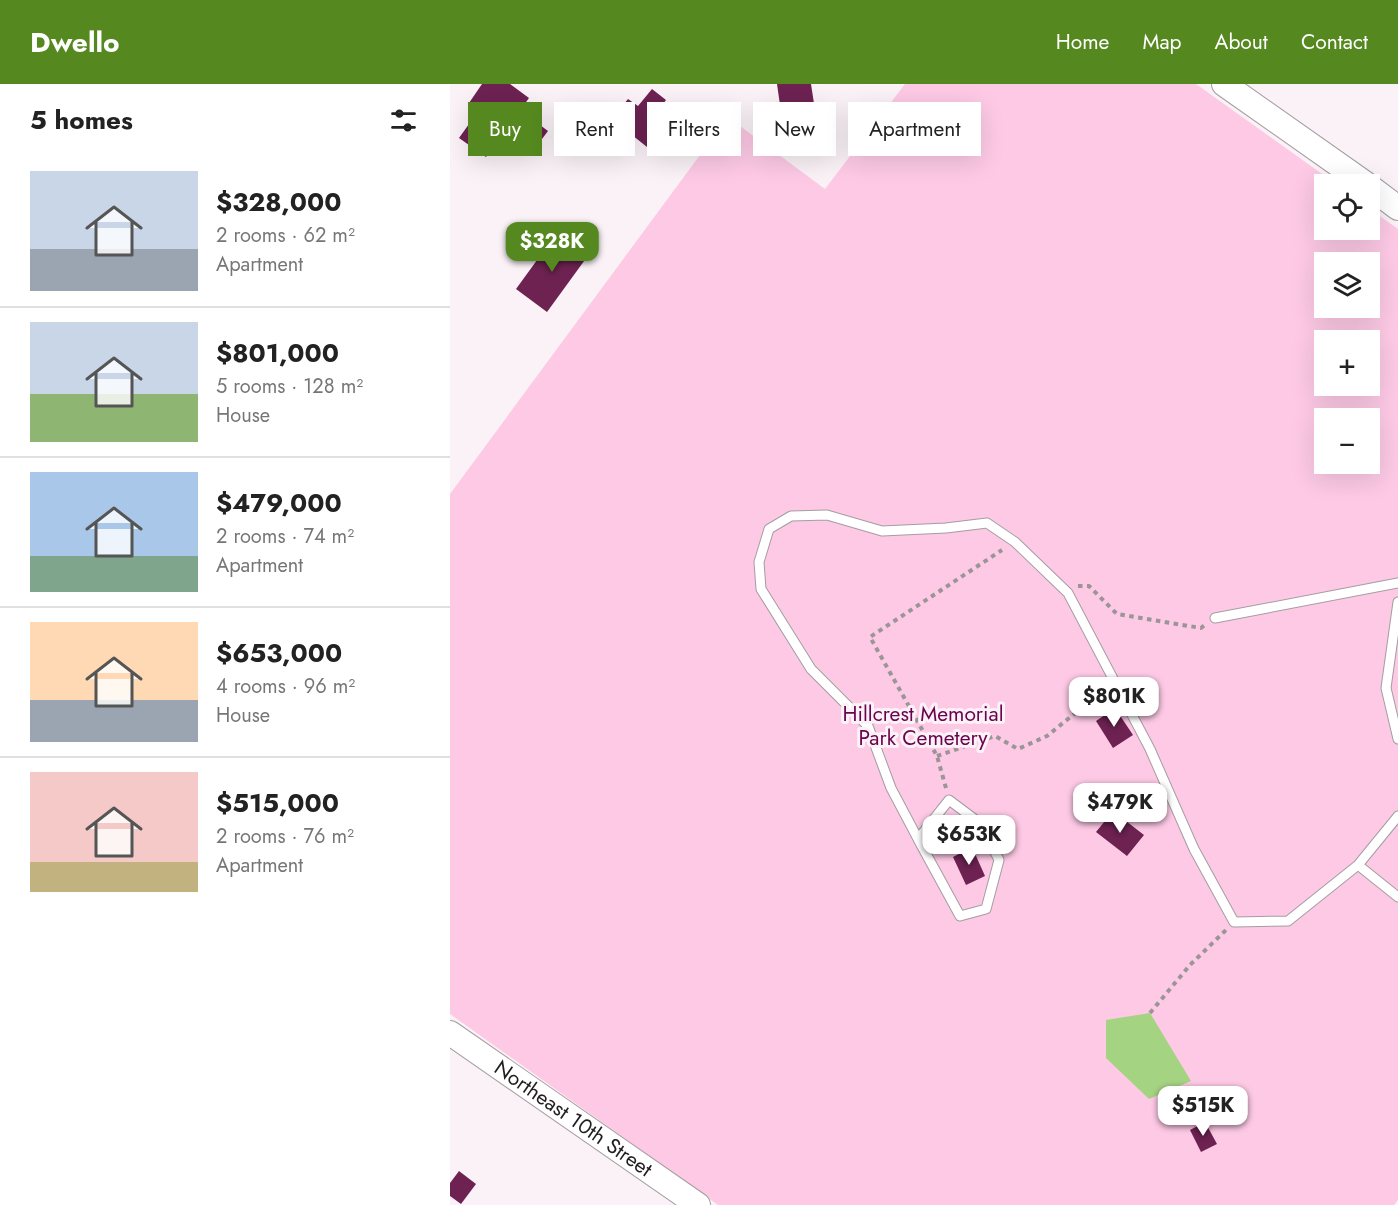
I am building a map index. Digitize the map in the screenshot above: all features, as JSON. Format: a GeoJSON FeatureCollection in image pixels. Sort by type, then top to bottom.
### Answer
{"type":"FeatureCollection","features":[{"type":"Feature","properties":{"kind":"street"},"geometry":{"type":"LineString","coordinates":[[1224,84],[1352,174]]}},
{"type":"Feature","properties":{"kind":"street"},"geometry":{"type":"LineString","coordinates":[[1380,194],[1398,208]]}},
{"type":"Feature","properties":{"kind":"street","name":"Northeast 10th Street"},"geometry":{"type":"LineString","coordinates":[[450,1033],[698,1205]]}},
{"type":"Feature","properties":{"kind":"lane"},"geometry":{"type":"LineString","coordinates":[[918,839],[949,800],[981,824],[999,860],[986,909],[960,916],[918,839],[891,788],[868,726],[811,669],[761,589],[759,562],[769,529],[791,516],[827,515],[882,531],[946,528],[987,522],[1015,542],[1068,593],[1150,749],[1194,849],[1233,922],[1288,921],[1358,865],[1398,816]]}},
{"type":"Feature","properties":{"kind":"lane"},"geometry":{"type":"LineString","coordinates":[[1215,618],[1398,584]]}},
{"type":"Feature","properties":{"kind":"lane"},"geometry":{"type":"LineString","coordinates":[[1398,602],[1386,688],[1398,739]]}},
{"type":"Feature","properties":{"kind":"lane"},"geometry":{"type":"LineString","coordinates":[[1358,865],[1398,897]]}},
{"type":"Feature","properties":{"kind":"path"},"geometry":{"type":"LineString","coordinates":[[949,800],[937,756],[870,637],[1015,542]]}},
{"type":"Feature","properties":{"kind":"path"},"geometry":{"type":"LineString","coordinates":[[1062,587],[1089,586],[1117,614],[1201,628],[1215,618]]}},
{"type":"Feature","properties":{"kind":"path"},"geometry":{"type":"LineString","coordinates":[[937,756],[995,736],[1018,749],[1047,736],[1078,710],[1125,701]]}},
{"type":"Feature","properties":{"kind":"path"},"geometry":{"type":"LineString","coordinates":[[1150,1013],[1190,965],[1233,922]]}},
{"type":"Feature","properties":{"kind":"green space","name":"Hillcrest Memorial Park Cemetery"},"geometry":{"type":"Polygon","coordinates":[[[905,84],[1196,84],[1322,174],[1314,174],[1314,240],[1380,240],[1380,216],[1398,229],[1398,1200],[1394,1205],[718,1205],[450,1014],[450,494],[699,156],[741,156],[741,127],[753,136],[753,156],[781,156],[825,189],[850,156],[981,156],[981,102],[891,102],[905,84]]]}},
{"type":"Feature","properties":{"kind":"shaded area"},"geometry":{"type":"Polygon","coordinates":[[[1150,1013],[1191,1081],[1149,1099],[1106,1058],[1106,1020],[1150,1013]]]}},
{"type":"Feature","properties":{"kind":"building"},"geometry":{"type":"Polygon","coordinates":[[[482,84],[510,84],[529,98],[526,102],[470,102],[482,84]]]}},
{"type":"Feature","properties":{"kind":"building"},"geometry":{"type":"Polygon","coordinates":[[[777,84],[811,84],[814,102],[780,102],[777,84]]]}},
{"type":"Feature","properties":{"kind":"building"},"geometry":{"type":"Polygon","coordinates":[[[652,89],[666,100],[664,102],[647,102],[647,147],[635,137],[635,104],[638,106],[652,89]]]}},
{"type":"Feature","properties":{"kind":"building"},"geometry":{"type":"Polygon","coordinates":[[[468,125],[468,144],[459,138],[468,125]]]}},
{"type":"Feature","properties":{"kind":"building"},"geometry":{"type":"Polygon","coordinates":[[[542,126],[548,131],[542,139],[542,126]]]}},
{"type":"Feature","properties":{"kind":"building"},"geometry":{"type":"Polygon","coordinates":[[[556,234],[587,257],[547,312],[516,289],[556,234]]]}},
{"type":"Feature","properties":{"kind":"building"},"geometry":{"type":"Polygon","coordinates":[[[1115,708],[1133,735],[1113,748],[1096,721],[1115,708]]]}},
{"type":"Feature","properties":{"kind":"building"},"geometry":{"type":"Polygon","coordinates":[[[1113,811],[1144,835],[1127,856],[1096,832],[1113,811]]]}},
{"type":"Feature","properties":{"kind":"building"},"geometry":{"type":"Polygon","coordinates":[[[972,847],[985,876],[966,885],[953,857],[972,847]]]}},
{"type":"Feature","properties":{"kind":"building"},"geometry":{"type":"Polygon","coordinates":[[[1205,1122],[1217,1144],[1201,1152],[1190,1130],[1205,1122]]]}},
{"type":"Feature","properties":{"kind":"building"},"geometry":{"type":"Polygon","coordinates":[[[459,1171],[476,1184],[461,1204],[450,1196],[450,1183],[459,1171]]]}}]}
